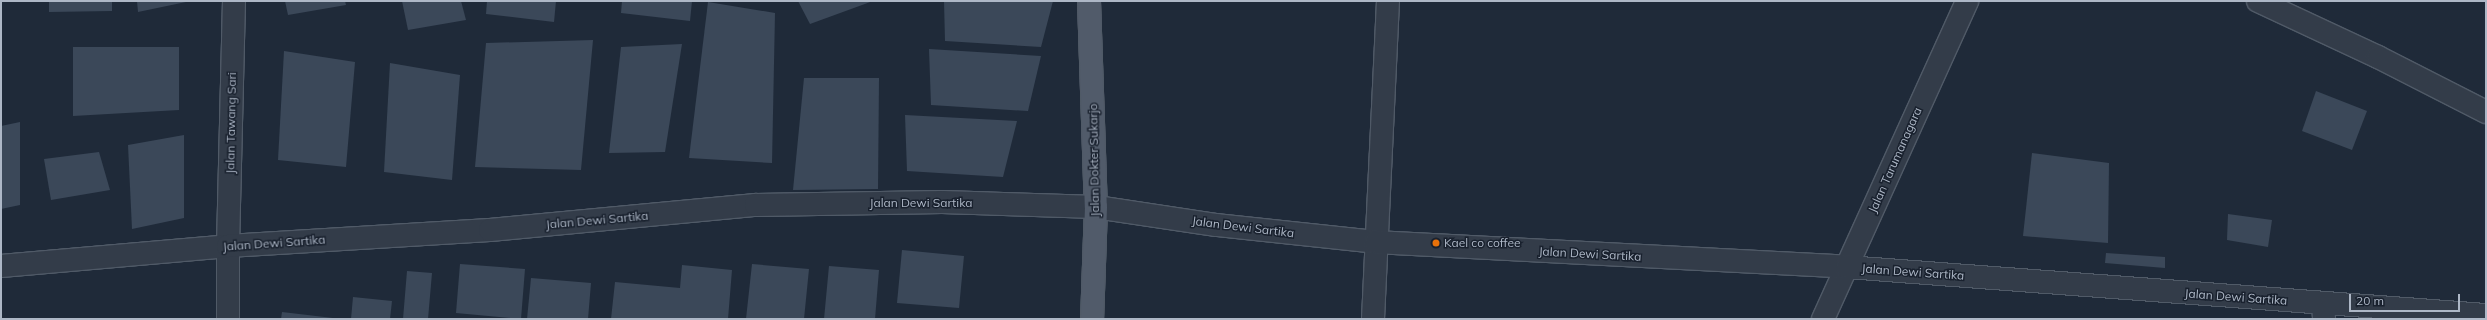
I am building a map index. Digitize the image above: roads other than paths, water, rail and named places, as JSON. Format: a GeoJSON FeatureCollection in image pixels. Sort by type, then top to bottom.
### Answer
{"type":"FeatureCollection","features":[{"type":"Feature","properties":{"kind":"main road","name":"Jalan Dokter Sukarjo"},"geometry":{"type":"LineString","coordinates":[[1090,1],[1096,207],[1092,319]]}},
{"type":"Feature","properties":{"kind":"street","name":"Jalan Tawang Sari"},"geometry":{"type":"LineString","coordinates":[[228,319],[228,246],[234,1]]}},
{"type":"Feature","properties":{"kind":"street"},"geometry":{"type":"LineString","coordinates":[[1373,319],[1388,1]]}},
{"type":"Feature","properties":{"kind":"street","name":"Jalan Tarumanagara"},"geometry":{"type":"LineString","coordinates":[[1823,319],[1967,1]]}},
{"type":"Feature","properties":{"kind":"street"},"geometry":{"type":"LineString","coordinates":[[2258,1],[2378,57],[2486,112]]}},
{"type":"Feature","properties":{"kind":"street","name":"Jalan Dewi Sartika"},"geometry":{"type":"LineString","coordinates":[[1,266],[228,246],[490,230],[756,205],[942,202],[1096,207],[1217,225],[1376,242],[1847,267],[2323,311],[2486,315]]}},
{"type":"Feature","properties":{"kind":"place","name":"Kael co coffee"},"geometry":{"type":"Point","coordinates":[1436,243]}}]}
